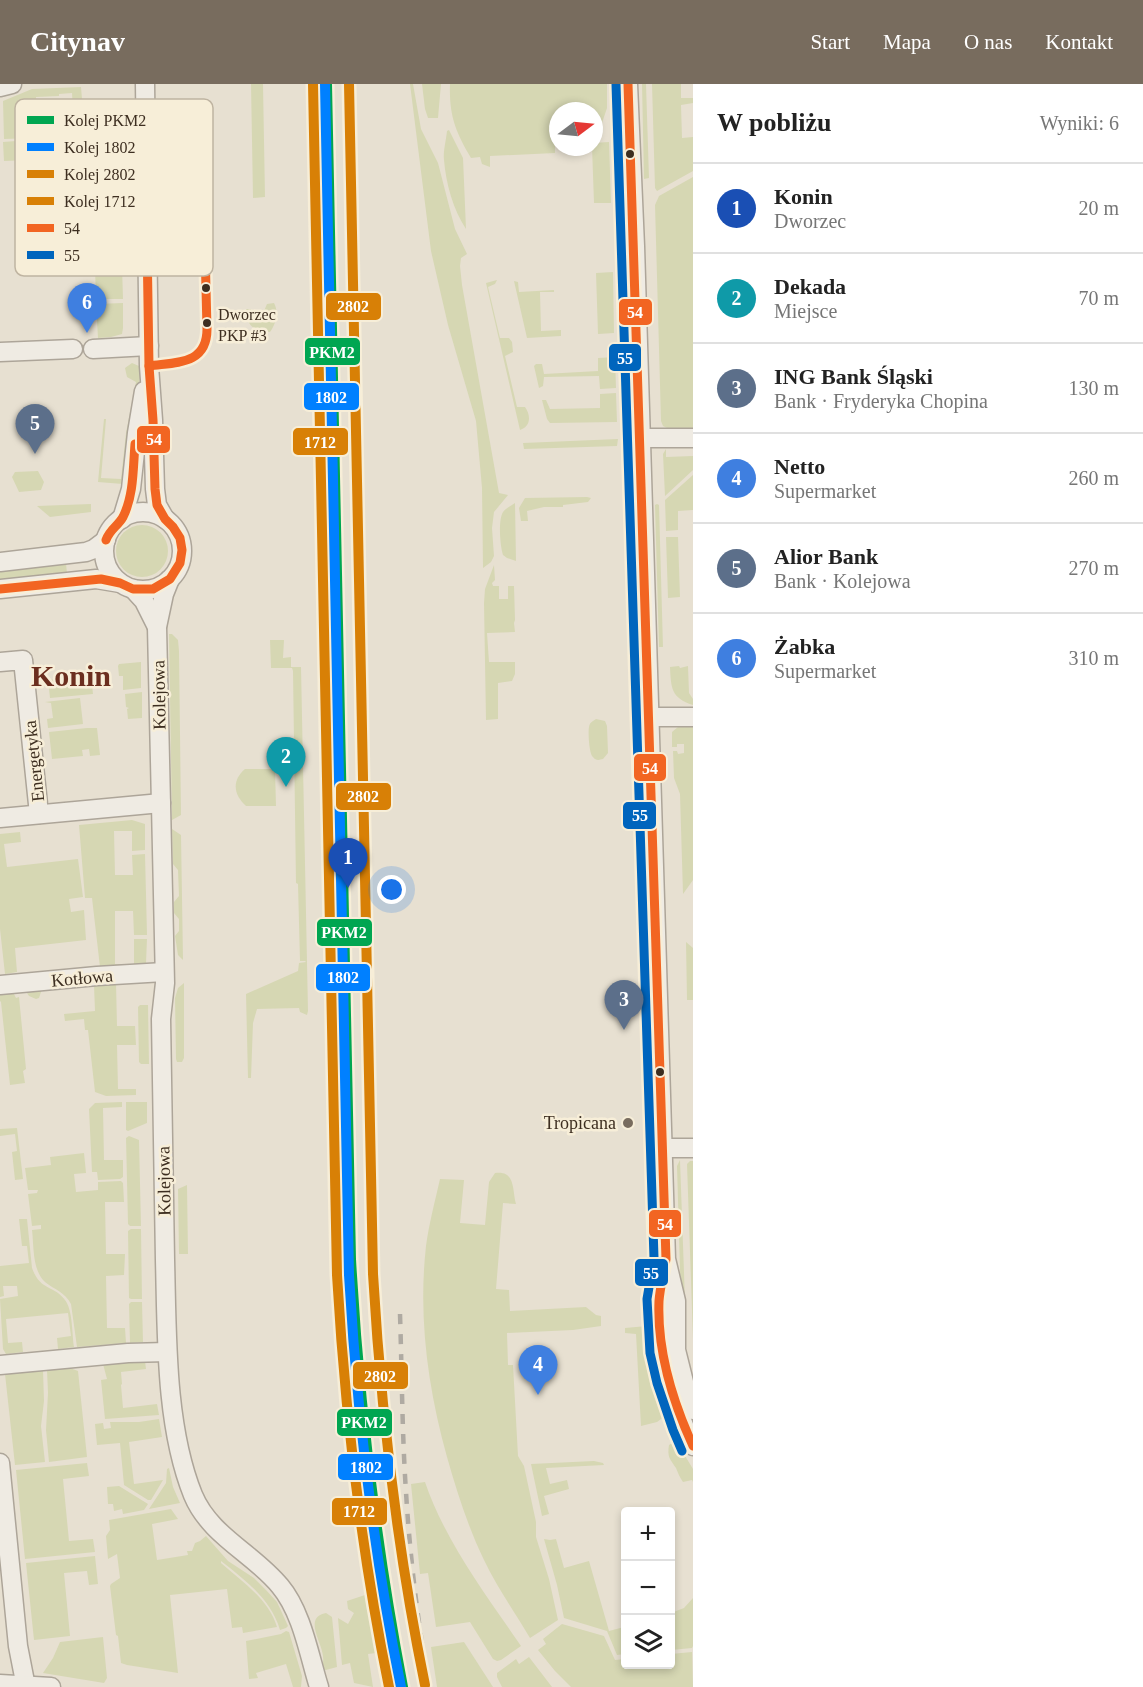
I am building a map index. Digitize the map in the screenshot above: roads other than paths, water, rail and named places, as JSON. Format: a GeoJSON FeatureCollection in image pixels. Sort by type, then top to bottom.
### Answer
{"type":"FeatureCollection","features":[{"type":"Feature","properties":{"kind":"street"},"geometry":{"type":"LineString","coordinates":[[0,87],[12,84]]}},
{"type":"Feature","properties":{"kind":"street"},"geometry":{"type":"LineString","coordinates":[[145,84],[145,99]]}},
{"type":"Feature","properties":{"kind":"street"},"geometry":{"type":"LineString","coordinates":[[628,84],[666,1259],[659,1300],[662,1351],[668,1379],[693,1446]]}},
{"type":"Feature","properties":{"kind":"street"},"geometry":{"type":"LineString","coordinates":[[0,589],[96,579],[143,590],[153,589],[170,579],[180,563],[182,550],[180,538],[157,505],[155,489],[149,366],[148,276]]}},
{"type":"Feature","properties":{"kind":"street"},"geometry":{"type":"LineString","coordinates":[[93,349],[149,346]]}},
{"type":"Feature","properties":{"kind":"street"},"geometry":{"type":"LineString","coordinates":[[0,352],[73,350]]}},
{"type":"Feature","properties":{"kind":"street"},"geometry":{"type":"LineString","coordinates":[[122,519],[131,489],[136,433],[149,366]]}},
{"type":"Feature","properties":{"kind":"street"},"geometry":{"type":"LineString","coordinates":[[640,438],[693,438]]}},
{"type":"Feature","properties":{"kind":"street"},"geometry":{"type":"LineString","coordinates":[[127,586],[113,576],[105,559],[104,550],[109,532],[122,519],[132,514],[144,512],[165,519]]}},
{"type":"Feature","properties":{"kind":"street"},"geometry":{"type":"LineString","coordinates":[[0,562],[86,552],[106,540]]}},
{"type":"Feature","properties":{"kind":"street","name":"Kolejowa"},"geometry":{"type":"LineString","coordinates":[[170,579],[164,594],[158,627],[165,983],[161,1019],[167,1352],[170,1388],[179,1450],[194,1497],[214,1528],[271,1576],[291,1601],[319,1687]]}},
{"type":"Feature","properties":{"kind":"street","name":"Kolejowa"},"geometry":{"type":"LineString","coordinates":[[127,586],[144,602],[158,627]]}},
{"type":"Feature","properties":{"kind":"street","name":"Energetyka"},"geometry":{"type":"LineString","coordinates":[[0,662],[23,660],[39,814]]}},
{"type":"Feature","properties":{"kind":"street"},"geometry":{"type":"LineString","coordinates":[[649,717],[693,717]]}},
{"type":"Feature","properties":{"kind":"street","name":"Energetyka"},"geometry":{"type":"LineString","coordinates":[[0,818],[161,802]]}},
{"type":"Feature","properties":{"kind":"street","name":"Kotłowa"},"geometry":{"type":"LineString","coordinates":[[0,985],[164,972]]}},
{"type":"Feature","properties":{"kind":"street"},"geometry":{"type":"LineString","coordinates":[[663,1148],[693,1148]]}},
{"type":"Feature","properties":{"kind":"street"},"geometry":{"type":"LineString","coordinates":[[666,1259],[676,1301],[676,1350],[693,1410]]}},
{"type":"Feature","properties":{"kind":"street"},"geometry":{"type":"LineString","coordinates":[[0,1365],[129,1353],[167,1352]]}},
{"type":"Feature","properties":{"kind":"street"},"geometry":{"type":"LineString","coordinates":[[0,1463],[18,1646],[25,1686]]}},
{"type":"Feature","properties":{"kind":"street"},"geometry":{"type":"LineString","coordinates":[[0,1684],[51,1687]]}},
{"type":"Feature","properties":{"kind":"railway"},"geometry":{"type":"LineString","coordinates":[[400,1314],[408,1517],[421,1639],[429,1687]]}},
{"type":"Feature","properties":{"kind":"rail line","name":"1712"},"geometry":{"type":"LineString","coordinates":[[313,84],[337,1275],[355,1482],[370,1585],[389,1687]]}},
{"type":"Feature","properties":{"kind":"rail line","name":"1802"},"geometry":{"type":"LineString","coordinates":[[325,84],[349,1275],[367,1482],[382,1585],[401,1687]]}},
{"type":"Feature","properties":{"kind":"rail line","name":"PKM2"},"geometry":{"type":"LineString","coordinates":[[327,84],[351,1259],[370,1474],[403,1687]]}},
{"type":"Feature","properties":{"kind":"rail line","name":"2802"},"geometry":{"type":"LineString","coordinates":[[349,84],[373,1274],[381,1377],[398,1532],[425,1685]]}},
{"type":"Feature","properties":{"kind":"place","name":"Dworzec PKP #3"},"geometry":{"type":"Point","coordinates":[207,323]}},
{"type":"Feature","properties":{"kind":"place","name":"Żabka"},"geometry":{"type":"Point","coordinates":[87,333]}},
{"type":"Feature","properties":{"kind":"place","name":"Alior Bank"},"geometry":{"type":"Point","coordinates":[35,454]}},
{"type":"Feature","properties":{"kind":"place","name":"Dekada"},"geometry":{"type":"Point","coordinates":[286,787]}},
{"type":"Feature","properties":{"kind":"place","name":"Konin"},"geometry":{"type":"Point","coordinates":[348,888]}},
{"type":"Feature","properties":{"kind":"place","name":"ING Bank Śląski"},"geometry":{"type":"Point","coordinates":[624,1030]}},
{"type":"Feature","properties":{"kind":"place","name":"Tropicana"},"geometry":{"type":"Point","coordinates":[628,1123]}},
{"type":"Feature","properties":{"kind":"place","name":"Netto"},"geometry":{"type":"Point","coordinates":[538,1395]}},
{"type":"Feature","properties":{"kind":"district","name":"Konin"},"geometry":{"type":"Point","coordinates":[71,676]}}]}
